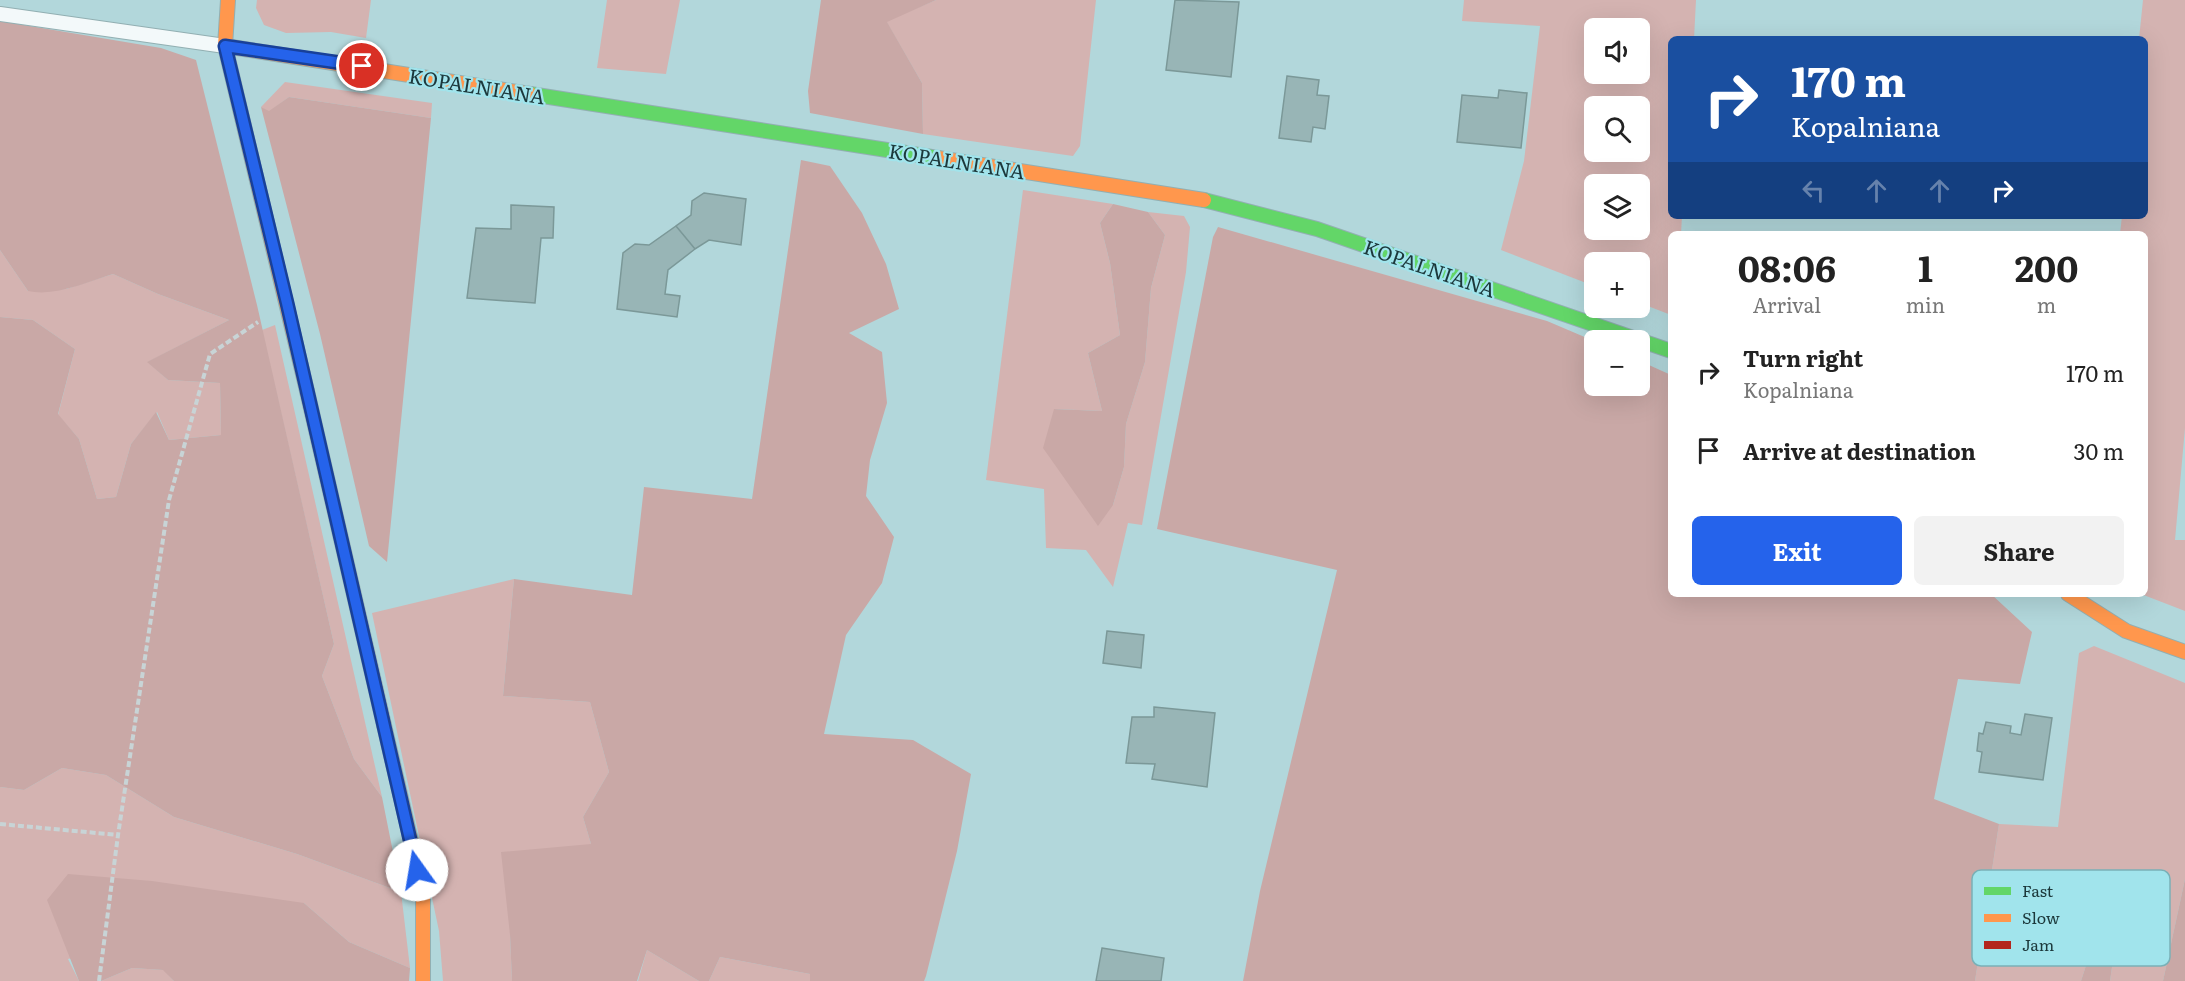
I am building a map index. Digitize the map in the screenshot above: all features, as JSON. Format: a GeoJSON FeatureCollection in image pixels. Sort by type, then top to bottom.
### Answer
{"type":"FeatureCollection","features":[{"type":"Feature","properties":{"kind":"street"},"geometry":{"type":"LineString","coordinates":[[228,0],[225,46],[287,303],[423,893],[423,981]]}},
{"type":"Feature","properties":{"kind":"street","name":"KOPALNIANA"},"geometry":{"type":"LineString","coordinates":[[225,46],[1206,200],[1317,229],[1668,350]]}},
{"type":"Feature","properties":{"kind":"street"},"geometry":{"type":"LineString","coordinates":[[2073,597],[2126,631],[2185,652]]}},
{"type":"Feature","properties":{"kind":"lane"},"geometry":{"type":"LineString","coordinates":[[0,14],[225,46]]}},
{"type":"Feature","properties":{"kind":"path"},"geometry":{"type":"LineString","coordinates":[[99,981],[118,835],[169,500],[210,354],[287,303]]}},
{"type":"Feature","properties":{"kind":"path"},"geometry":{"type":"LineString","coordinates":[[0,824],[118,835]]}},
{"type":"Feature","properties":{"kind":"shaded area"},"geometry":{"type":"Polygon","coordinates":[[[257,0],[371,0],[366,38],[331,32],[286,33],[264,25],[256,8],[257,0]]]}},
{"type":"Feature","properties":{"kind":"shaded area"},"geometry":{"type":"Polygon","coordinates":[[[607,0],[680,0],[666,74],[597,68],[607,0]]]}},
{"type":"Feature","properties":{"kind":"shaded area"},"geometry":{"type":"Polygon","coordinates":[[[821,0],[936,0],[887,22],[922,83],[923,134],[810,113],[808,91],[821,0]]]}},
{"type":"Feature","properties":{"kind":"shaded area"},"geometry":{"type":"Polygon","coordinates":[[[936,0],[1096,0],[1080,146],[1073,156],[923,134],[922,83],[886,21],[936,0]]]}},
{"type":"Feature","properties":{"kind":"shaded area"},"geometry":{"type":"Polygon","coordinates":[[[1464,0],[1696,0],[1694,36],[1668,36],[1668,219],[1682,219],[1681,231],[1668,231],[1668,314],[1650,307],[1650,252],[1584,252],[1584,282],[1501,250],[1524,161],[1540,26],[1462,21],[1464,0]]]}},
{"type":"Feature","properties":{"kind":"shaded area"},"geometry":{"type":"Polygon","coordinates":[[[2143,0],[2185,0],[2185,428],[2175,540],[2185,540],[2185,611],[2148,597],[2148,231],[2120,231],[2122,219],[2148,219],[2148,36],[2139,36],[2143,0]]]}},
{"type":"Feature","properties":{"kind":"shaded area"},"geometry":{"type":"Polygon","coordinates":[[[0,21],[161,48],[196,60],[257,305],[334,644],[322,676],[354,759],[382,797],[401,892],[297,854],[174,817],[106,775],[62,768],[24,790],[0,787],[0,317],[33,320],[75,349],[58,414],[79,439],[97,499],[116,497],[131,444],[156,412],[169,440],[221,435],[220,383],[168,380],[147,362],[229,320],[158,294],[113,274],[60,290],[28,291],[0,250],[0,21]]]}},
{"type":"Feature","properties":{"kind":"shaded area"},"geometry":{"type":"Polygon","coordinates":[[[285,82],[432,103],[431,118],[289,97],[269,112],[261,107],[285,82]]]}},
{"type":"Feature","properties":{"kind":"shaded area"},"geometry":{"type":"Polygon","coordinates":[[[289,97],[431,118],[387,562],[369,546],[320,334],[261,107],[269,111],[289,97]]]}},
{"type":"Feature","properties":{"kind":"shaded area"},"geometry":{"type":"Polygon","coordinates":[[[801,160],[830,166],[862,213],[886,264],[899,309],[849,333],[882,352],[887,403],[870,460],[866,496],[894,537],[882,583],[846,635],[824,734],[913,740],[971,774],[957,851],[926,976],[924,981],[810,981],[810,974],[720,957],[709,981],[699,981],[647,950],[637,981],[512,981],[510,935],[501,852],[591,844],[583,817],[609,772],[590,702],[503,696],[514,579],[632,595],[644,487],[752,499],[801,160]]]}},
{"type":"Feature","properties":{"kind":"shaded area"},"geometry":{"type":"Polygon","coordinates":[[[1023,190],[1113,204],[1100,223],[1110,263],[1120,335],[1088,353],[1102,411],[1054,409],[1113,505],[1124,467],[1126,424],[1145,362],[1151,288],[1165,235],[1148,212],[1184,216],[1190,227],[1186,272],[1142,525],[1128,523],[1113,587],[1086,550],[1046,548],[1044,489],[986,480],[1023,190]]]}},
{"type":"Feature","properties":{"kind":"shaded area"},"geometry":{"type":"Polygon","coordinates":[[[1113,204],[1148,212],[1165,235],[1151,288],[1145,362],[1126,424],[1124,467],[1113,505],[1098,526],[1043,448],[1054,409],[1102,411],[1088,353],[1120,335],[1110,263],[1100,223],[1113,204]]]}},
{"type":"Feature","properties":{"kind":"shaded area"},"geometry":{"type":"Polygon","coordinates":[[[1218,227],[1547,321],[1584,337],[1584,396],[1650,396],[1650,366],[1668,374],[1668,597],[1994,597],[2032,632],[2020,684],[1958,679],[1934,799],[1999,824],[1992,870],[1972,870],[1972,966],[1977,966],[1975,981],[1243,981],[1260,891],[1337,570],[1157,529],[1213,237],[1218,227]]]}},
{"type":"Feature","properties":{"kind":"shaded area"},"geometry":{"type":"Polygon","coordinates":[[[0,250],[28,291],[66,289],[113,274],[158,294],[229,320],[148,362],[168,380],[220,383],[221,435],[169,440],[157,412],[131,444],[116,497],[97,499],[79,439],[58,415],[75,349],[33,320],[0,317],[0,250]]]}},
{"type":"Feature","properties":{"kind":"shaded area"},"geometry":{"type":"Polygon","coordinates":[[[275,325],[382,797],[354,759],[322,676],[334,644],[262,330],[275,325]]]}},
{"type":"Feature","properties":{"kind":"shaded area"},"geometry":{"type":"Polygon","coordinates":[[[514,579],[503,696],[590,702],[609,772],[583,817],[591,844],[510,935],[512,981],[443,981],[439,931],[372,613],[514,579]]]}},
{"type":"Feature","properties":{"kind":"shaded area"},"geometry":{"type":"Polygon","coordinates":[[[2094,646],[2185,683],[2185,879],[2170,949],[2170,870],[1992,870],[1999,824],[2058,827],[2079,653],[2094,646]]]}},
{"type":"Feature","properties":{"kind":"shaded area"},"geometry":{"type":"Polygon","coordinates":[[[62,768],[106,775],[174,817],[297,854],[401,892],[410,968],[349,942],[304,903],[68,959],[79,981],[0,981],[0,787],[24,790],[62,768]]]}},
{"type":"Feature","properties":{"kind":"shaded area"},"geometry":{"type":"Polygon","coordinates":[[[68,874],[152,881],[304,903],[349,942],[410,968],[409,981],[174,981],[163,970],[132,968],[101,981],[79,981],[47,900],[68,874]]]}},
{"type":"Feature","properties":{"kind":"shaded area"},"geometry":{"type":"Polygon","coordinates":[[[2185,879],[2185,981],[2163,981],[2166,966],[2170,966],[2170,949],[2185,879]]]}},
{"type":"Feature","properties":{"kind":"shaded area"},"geometry":{"type":"Polygon","coordinates":[[[647,950],[699,981],[638,981],[647,950]]]}},
{"type":"Feature","properties":{"kind":"shaded area"},"geometry":{"type":"Polygon","coordinates":[[[720,957],[810,974],[810,981],[709,981],[720,957]]]}},
{"type":"Feature","properties":{"kind":"shaded area"},"geometry":{"type":"Polygon","coordinates":[[[1977,966],[2086,966],[2081,981],[1975,981],[1977,966]]]}},
{"type":"Feature","properties":{"kind":"shaded area"},"geometry":{"type":"Polygon","coordinates":[[[2086,966],[2112,966],[2110,981],[2081,981],[2086,966]]]}},
{"type":"Feature","properties":{"kind":"shaded area"},"geometry":{"type":"Polygon","coordinates":[[[2112,966],[2166,966],[2163,981],[2110,981],[2112,966]]]}},
{"type":"Feature","properties":{"kind":"shaded area"},"geometry":{"type":"Polygon","coordinates":[[[132,968],[164,970],[174,981],[101,981],[132,968]]]}},
{"type":"Feature","properties":{"kind":"building"},"geometry":{"type":"Polygon","coordinates":[[[1175,0],[1239,2],[1231,77],[1166,70],[1175,0]]]}},
{"type":"Feature","properties":{"kind":"building"},"geometry":{"type":"Polygon","coordinates":[[[1287,76],[1319,80],[1317,95],[1329,96],[1325,129],[1313,127],[1311,142],[1279,138],[1287,76]]]}},
{"type":"Feature","properties":{"kind":"building"},"geometry":{"type":"Polygon","coordinates":[[[1499,90],[1527,93],[1521,148],[1457,142],[1462,95],[1498,98],[1499,90]]]}},
{"type":"Feature","properties":{"kind":"building"},"geometry":{"type":"Polygon","coordinates":[[[704,193],[746,199],[741,245],[709,240],[695,249],[676,226],[691,215],[692,201],[704,193]]]}},
{"type":"Feature","properties":{"kind":"building"},"geometry":{"type":"Polygon","coordinates":[[[511,205],[554,207],[553,238],[541,238],[535,303],[467,298],[476,228],[511,229],[511,205]]]}},
{"type":"Feature","properties":{"kind":"building"},"geometry":{"type":"Polygon","coordinates":[[[676,226],[695,249],[668,270],[665,294],[680,296],[677,317],[617,309],[623,253],[635,244],[649,245],[676,226]]]}},
{"type":"Feature","properties":{"kind":"building"},"geometry":{"type":"Polygon","coordinates":[[[1107,631],[1144,635],[1141,668],[1103,663],[1107,631]]]}},
{"type":"Feature","properties":{"kind":"building"},"geometry":{"type":"Polygon","coordinates":[[[1154,707],[1215,713],[1207,787],[1152,779],[1155,764],[1126,763],[1132,717],[1154,717],[1154,707]]]}},
{"type":"Feature","properties":{"kind":"building"},"geometry":{"type":"Polygon","coordinates":[[[2025,714],[2052,718],[2043,780],[1979,772],[1982,752],[1977,751],[1979,733],[1983,734],[1986,722],[2011,726],[2010,733],[2021,735],[2025,714]]]}},
{"type":"Feature","properties":{"kind":"building"},"geometry":{"type":"Polygon","coordinates":[[[1102,948],[1164,958],[1161,981],[1096,981],[1102,948]]]}},
{"type":"Feature","properties":{"kind":"traffic: fast"},"geometry":{"type":"LineString","coordinates":[[530,94],[938,158]]}},
{"type":"Feature","properties":{"kind":"traffic: fast"},"geometry":{"type":"LineString","coordinates":[[1204,200],[1317,229],[1668,350]]}},
{"type":"Feature","properties":{"kind":"traffic: slow"},"geometry":{"type":"LineString","coordinates":[[228,0],[225,46],[307,391]]}},
{"type":"Feature","properties":{"kind":"traffic: slow"},"geometry":{"type":"LineString","coordinates":[[225,46],[530,94]]}},
{"type":"Feature","properties":{"kind":"traffic: slow"},"geometry":{"type":"LineString","coordinates":[[938,158],[1204,200]]}},
{"type":"Feature","properties":{"kind":"traffic: slow"},"geometry":{"type":"LineString","coordinates":[[2073,597],[2126,631],[2185,652]]}},
{"type":"Feature","properties":{"kind":"traffic: slow"},"geometry":{"type":"LineString","coordinates":[[384,725],[423,893],[423,981]]}},
{"type":"Feature","properties":{"kind":"traffic: jam"},"geometry":{"type":"LineString","coordinates":[[307,391],[384,725]]}},
{"type":"Feature","properties":{"kind":"route"},"geometry":{"type":"LineString","coordinates":[[362,66],[225,46],[287,303],[417,870]]}}]}
